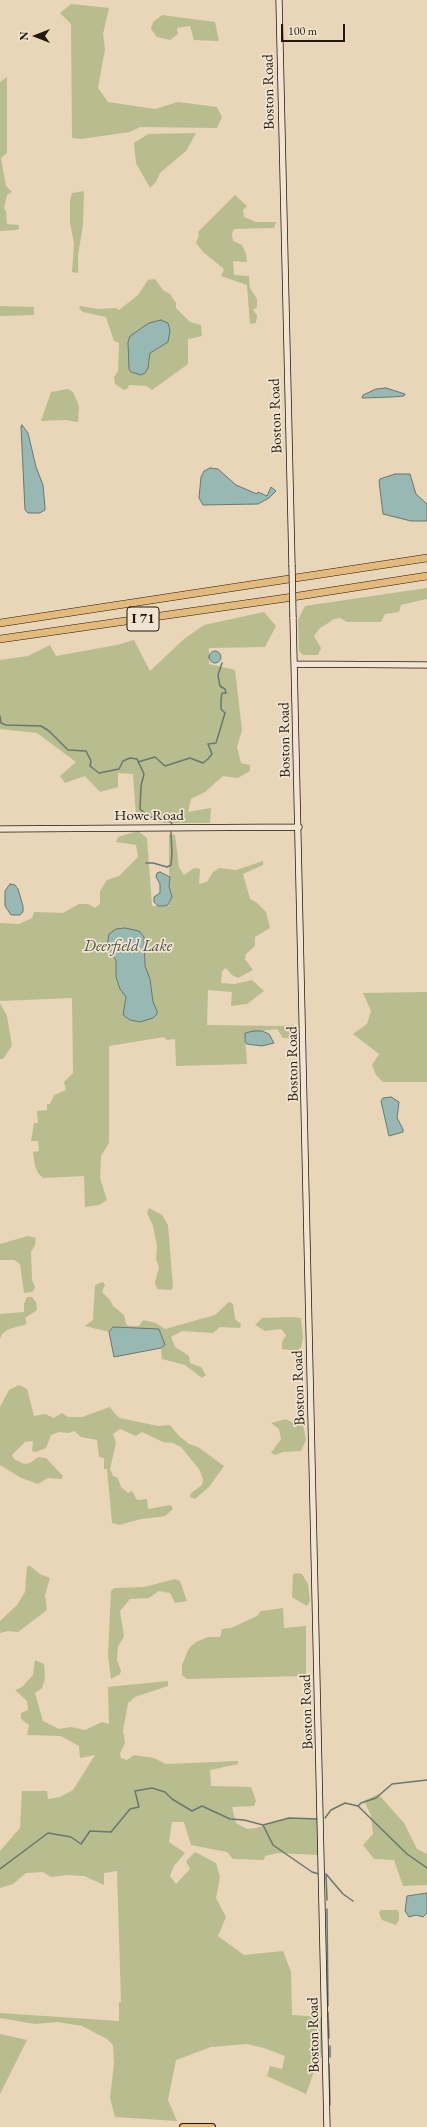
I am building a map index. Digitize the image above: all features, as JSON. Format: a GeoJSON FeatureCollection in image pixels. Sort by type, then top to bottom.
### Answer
{"type":"FeatureCollection","features":[{"type":"Feature","properties":{"kind":"highway","name":"I 71"},"geometry":{"type":"LineString","coordinates":[[0,623],[427,558]]}},
{"type":"Feature","properties":{"kind":"highway","name":"I 71"},"geometry":{"type":"LineString","coordinates":[[0,639],[427,576]]}},
{"type":"Feature","properties":{"kind":"main road"},"geometry":{"type":"LineString","coordinates":[[183,2127],[212,2127]]}},
{"type":"Feature","properties":{"kind":"street","name":"Boston Road"},"geometry":{"type":"LineString","coordinates":[[279,0],[299,827],[327,2127]]}},
{"type":"Feature","properties":{"kind":"street"},"geometry":{"type":"LineString","coordinates":[[295,664],[427,665]]}},
{"type":"Feature","properties":{"kind":"street","name":"Howe Road"},"geometry":{"type":"LineString","coordinates":[[0,829],[299,827]]}},
{"type":"Feature","properties":{"kind":"green space"},"geometry":{"type":"Polygon","coordinates":[[[71,4],[109,8],[103,34],[105,49],[98,88],[108,102],[155,109],[178,102],[217,107],[222,117],[217,128],[140,127],[130,132],[81,139],[72,138],[71,24],[60,13],[71,4]]]}},
{"type":"Feature","properties":{"kind":"green space"},"geometry":{"type":"Polygon","coordinates":[[[162,15],[215,22],[219,41],[194,40],[190,26],[177,28],[178,34],[170,40],[157,37],[151,29],[153,22],[162,15]]]}},
{"type":"Feature","properties":{"kind":"green space"},"geometry":{"type":"Polygon","coordinates":[[[7,77],[7,153],[1,158],[6,186],[12,192],[7,195],[4,208],[6,211],[7,224],[19,225],[19,229],[0,231],[0,82],[7,77]]]}},
{"type":"Feature","properties":{"kind":"green space"},"geometry":{"type":"Polygon","coordinates":[[[196,133],[186,151],[160,173],[156,182],[150,188],[136,163],[134,143],[148,134],[196,133]]]}},
{"type":"Feature","properties":{"kind":"green space"},"geometry":{"type":"Polygon","coordinates":[[[84,191],[83,225],[78,255],[78,273],[72,272],[74,244],[70,223],[70,200],[72,193],[84,191]]]}},
{"type":"Feature","properties":{"kind":"green space"},"geometry":{"type":"Polygon","coordinates":[[[235,195],[247,206],[243,210],[244,217],[256,222],[276,222],[274,228],[234,229],[232,234],[233,241],[242,245],[246,254],[247,262],[233,261],[234,275],[249,276],[250,288],[257,299],[257,307],[253,310],[257,315],[256,323],[250,324],[247,285],[221,276],[224,269],[203,252],[196,243],[199,235],[198,232],[235,195]]]}},
{"type":"Feature","properties":{"kind":"green space"},"geometry":{"type":"Polygon","coordinates":[[[155,279],[163,290],[170,294],[176,303],[176,308],[190,322],[201,325],[202,336],[188,339],[188,364],[152,390],[147,386],[129,385],[128,388],[124,390],[115,384],[114,377],[118,371],[119,343],[114,341],[106,317],[83,312],[79,308],[80,306],[98,309],[116,308],[119,310],[138,295],[148,280],[155,279]]]}},
{"type":"Feature","properties":{"kind":"green space"},"geometry":{"type":"Polygon","coordinates":[[[0,306],[34,307],[34,315],[0,316],[0,306]]]}},
{"type":"Feature","properties":{"kind":"green space"},"geometry":{"type":"Polygon","coordinates":[[[68,389],[73,392],[79,406],[78,422],[65,420],[41,421],[51,392],[68,389]]]}},
{"type":"Feature","properties":{"kind":"green space"},"geometry":{"type":"Polygon","coordinates":[[[427,588],[427,599],[401,605],[399,612],[385,614],[381,622],[347,622],[340,618],[334,619],[319,629],[314,636],[321,648],[318,655],[303,655],[299,651],[298,620],[305,606],[427,588]]]}},
{"type":"Feature","properties":{"kind":"green space"},"geometry":{"type":"Polygon","coordinates":[[[264,612],[276,626],[265,647],[209,648],[209,664],[235,670],[242,730],[237,747],[241,763],[250,765],[250,771],[238,778],[223,776],[205,792],[191,799],[188,812],[211,808],[210,823],[164,823],[136,816],[133,774],[118,773],[118,787],[100,792],[85,776],[65,783],[60,776],[76,762],[37,733],[0,729],[0,660],[28,656],[50,645],[56,656],[117,645],[134,640],[150,671],[184,639],[204,625],[264,612]]]}},
{"type":"Feature","properties":{"kind":"green space"},"geometry":{"type":"Polygon","coordinates":[[[138,831],[147,838],[152,906],[169,906],[172,897],[169,886],[169,834],[175,835],[179,867],[184,875],[194,868],[200,869],[199,884],[207,882],[213,872],[219,868],[236,870],[263,861],[263,865],[243,874],[250,899],[256,902],[266,912],[270,928],[255,937],[255,946],[246,954],[245,959],[253,970],[238,978],[232,975],[226,968],[222,971],[221,983],[235,984],[252,980],[264,991],[247,1004],[231,1006],[232,992],[208,990],[207,1025],[294,1025],[296,1030],[289,1038],[283,1038],[277,1029],[245,1033],[247,1064],[176,1066],[175,1039],[167,1040],[164,1037],[109,1046],[109,1143],[101,1156],[100,1178],[107,1200],[99,1205],[85,1207],[84,1176],[43,1178],[38,1173],[35,1166],[33,1152],[39,1151],[38,1141],[31,1141],[34,1123],[38,1123],[37,1111],[47,1110],[47,1104],[50,1104],[54,1095],[66,1090],[64,1082],[73,1073],[72,998],[0,1001],[0,923],[19,924],[32,918],[34,912],[63,913],[79,904],[88,904],[95,908],[100,904],[100,891],[107,880],[119,876],[138,857],[136,845],[116,842],[118,837],[138,831]]]}},
{"type":"Feature","properties":{"kind":"green space"},"geometry":{"type":"Polygon","coordinates":[[[427,992],[427,1082],[383,1082],[376,1075],[372,1065],[379,1054],[353,1034],[367,1024],[371,1011],[363,993],[427,992]]]}},
{"type":"Feature","properties":{"kind":"green space"},"geometry":{"type":"Polygon","coordinates":[[[0,1003],[7,1016],[12,1046],[3,1059],[0,1059],[0,1003]]]}},
{"type":"Feature","properties":{"kind":"green space"},"geometry":{"type":"Polygon","coordinates":[[[149,1208],[162,1215],[168,1225],[173,1287],[171,1290],[157,1289],[155,1282],[159,1268],[156,1259],[157,1246],[153,1226],[147,1213],[149,1208]]]}},
{"type":"Feature","properties":{"kind":"green space"},"geometry":{"type":"Polygon","coordinates":[[[28,1236],[36,1238],[35,1245],[31,1252],[32,1280],[35,1287],[33,1292],[24,1293],[20,1264],[14,1260],[0,1260],[0,1244],[28,1236]]]}},
{"type":"Feature","properties":{"kind":"green space"},"geometry":{"type":"Polygon","coordinates":[[[103,1282],[105,1285],[102,1292],[110,1300],[113,1306],[124,1315],[126,1324],[129,1326],[139,1326],[143,1320],[156,1323],[165,1329],[215,1315],[229,1302],[233,1304],[235,1319],[241,1324],[240,1328],[220,1327],[213,1333],[182,1331],[171,1337],[175,1347],[189,1356],[190,1363],[201,1367],[206,1375],[202,1378],[185,1365],[162,1359],[161,1348],[165,1345],[113,1327],[109,1332],[85,1326],[93,1320],[95,1285],[103,1282]]]}},
{"type":"Feature","properties":{"kind":"green space"},"geometry":{"type":"Polygon","coordinates":[[[27,1297],[32,1297],[36,1302],[37,1310],[25,1318],[27,1324],[9,1329],[2,1334],[0,1339],[0,1314],[24,1312],[24,1304],[27,1297]]]}},
{"type":"Feature","properties":{"kind":"green space"},"geometry":{"type":"Polygon","coordinates":[[[262,1318],[301,1318],[303,1337],[301,1348],[298,1351],[282,1349],[282,1342],[286,1335],[281,1329],[265,1331],[255,1325],[262,1318]]]}},
{"type":"Feature","properties":{"kind":"green space"},"geometry":{"type":"Polygon","coordinates":[[[19,1385],[27,1389],[34,1416],[45,1414],[54,1418],[62,1413],[68,1417],[82,1417],[110,1407],[120,1418],[158,1426],[170,1425],[178,1435],[189,1444],[198,1447],[224,1466],[209,1487],[195,1499],[190,1497],[191,1493],[202,1485],[203,1479],[199,1469],[181,1447],[173,1443],[163,1442],[142,1432],[136,1436],[120,1429],[113,1434],[116,1443],[110,1469],[113,1476],[118,1478],[121,1487],[128,1493],[132,1491],[137,1500],[147,1499],[148,1509],[171,1505],[173,1509],[165,1516],[141,1519],[119,1525],[112,1523],[107,1469],[104,1469],[104,1458],[99,1457],[97,1440],[81,1437],[74,1431],[69,1433],[59,1432],[51,1435],[46,1448],[36,1452],[32,1451],[33,1441],[25,1442],[12,1455],[14,1459],[24,1464],[30,1463],[38,1457],[46,1458],[63,1476],[62,1479],[48,1478],[38,1484],[21,1478],[0,1465],[0,1407],[9,1390],[19,1385]]]}},
{"type":"Feature","properties":{"kind":"green space"},"geometry":{"type":"Polygon","coordinates":[[[286,1419],[295,1424],[303,1424],[306,1440],[301,1451],[283,1452],[275,1455],[271,1453],[281,1439],[279,1429],[271,1423],[286,1419]]]}},
{"type":"Feature","properties":{"kind":"green space"},"geometry":{"type":"Polygon","coordinates":[[[27,1566],[30,1566],[40,1574],[50,1578],[45,1595],[47,1610],[18,1632],[8,1631],[0,1633],[0,1621],[17,1605],[25,1592],[27,1566]]]}},
{"type":"Feature","properties":{"kind":"green space"},"geometry":{"type":"Polygon","coordinates":[[[293,1574],[302,1574],[308,1584],[310,1601],[307,1606],[292,1597],[293,1574]]]}},
{"type":"Feature","properties":{"kind":"green space"},"geometry":{"type":"Polygon","coordinates":[[[175,1579],[180,1581],[187,1601],[175,1603],[170,1593],[159,1591],[149,1598],[130,1599],[120,1611],[124,1637],[118,1646],[117,1660],[121,1671],[120,1674],[111,1679],[108,1656],[111,1591],[114,1588],[144,1587],[175,1579]]]}},
{"type":"Feature","properties":{"kind":"green space"},"geometry":{"type":"Polygon","coordinates":[[[283,1608],[284,1628],[306,1626],[306,1676],[187,1679],[182,1675],[182,1665],[189,1648],[196,1642],[208,1637],[220,1637],[222,1629],[231,1628],[257,1616],[261,1611],[283,1608]]]}},
{"type":"Feature","properties":{"kind":"green space"},"geometry":{"type":"Polygon","coordinates":[[[35,1660],[44,1664],[45,1679],[42,1688],[35,1693],[43,1721],[59,1729],[71,1727],[85,1730],[102,1722],[109,1724],[108,1687],[168,1681],[168,1686],[135,1697],[128,1703],[123,1731],[125,1743],[120,1753],[121,1758],[127,1760],[134,1755],[154,1758],[166,1764],[238,1761],[238,1764],[210,1770],[211,1786],[251,1787],[256,1801],[254,1806],[232,1807],[236,1823],[247,1829],[256,1828],[289,1818],[318,1819],[318,1855],[278,1853],[265,1856],[264,1860],[233,1859],[227,1852],[191,1845],[184,1822],[172,1822],[169,1842],[185,1853],[174,1866],[170,1876],[176,1884],[190,1869],[186,1861],[195,1852],[216,1863],[220,1877],[216,1898],[226,1917],[218,1936],[244,1955],[283,1951],[291,1972],[292,2015],[322,2017],[323,2056],[319,2058],[306,2094],[267,2076],[270,2066],[282,2069],[285,2056],[264,2048],[247,2044],[211,2047],[176,2060],[168,2100],[177,2121],[115,2117],[110,2098],[114,2063],[113,2045],[107,2039],[82,2026],[58,2022],[35,2024],[0,2018],[0,2013],[119,2021],[119,2002],[121,2002],[117,1871],[104,1873],[104,1885],[84,1876],[67,1875],[51,1877],[43,1872],[26,1873],[13,1884],[0,1888],[0,1851],[20,1828],[22,1791],[47,1791],[48,1799],[60,1797],[73,1790],[95,1755],[80,1758],[79,1746],[61,1736],[27,1735],[29,1725],[21,1719],[21,1713],[28,1710],[27,1701],[15,1690],[22,1687],[33,1675],[35,1660]]]}},
{"type":"Feature","properties":{"kind":"green space"},"geometry":{"type":"Polygon","coordinates":[[[378,1794],[404,1823],[417,1849],[427,1854],[427,1885],[403,1886],[394,1860],[374,1859],[363,1845],[373,1834],[371,1815],[364,1801],[378,1794]]]}},
{"type":"Feature","properties":{"kind":"green space"},"geometry":{"type":"Polygon","coordinates":[[[381,1910],[397,1910],[399,1912],[399,1920],[396,1925],[382,1920],[379,1913],[381,1910]]]}},
{"type":"Feature","properties":{"kind":"green space"},"geometry":{"type":"Polygon","coordinates":[[[0,2034],[27,2040],[0,2094],[0,2034]]]}},
{"type":"Feature","properties":{"kind":"water"},"geometry":{"type":"Polygon","coordinates":[[[161,320],[168,323],[170,330],[168,342],[150,353],[148,368],[145,373],[141,375],[131,372],[129,369],[128,342],[130,336],[149,323],[161,320]]]}},
{"type":"Feature","properties":{"kind":"water"},"geometry":{"type":"Polygon","coordinates":[[[386,388],[405,394],[404,396],[362,398],[363,395],[376,389],[386,388]]]}},
{"type":"Feature","properties":{"kind":"water"},"geometry":{"type":"Polygon","coordinates":[[[22,425],[28,433],[36,467],[43,485],[45,510],[40,513],[28,513],[25,510],[22,425]]]}},
{"type":"Feature","properties":{"kind":"water"},"geometry":{"type":"Polygon","coordinates":[[[210,468],[218,469],[236,485],[257,494],[258,492],[267,496],[271,487],[276,491],[269,498],[258,504],[203,505],[199,498],[201,477],[204,471],[210,468]]]}},
{"type":"Feature","properties":{"kind":"water"},"geometry":{"type":"Polygon","coordinates":[[[395,474],[410,474],[416,494],[427,504],[427,521],[411,521],[383,514],[379,481],[380,479],[395,474]]]}},
{"type":"Feature","properties":{"kind":"water"},"geometry":{"type":"Polygon","coordinates":[[[213,651],[217,651],[221,657],[217,663],[213,663],[209,659],[209,655],[213,651]]]}},
{"type":"Feature","properties":{"kind":"water"},"geometry":{"type":"Polygon","coordinates":[[[160,872],[170,877],[169,886],[172,897],[168,905],[163,906],[158,906],[154,902],[154,897],[160,893],[160,884],[156,877],[157,873],[160,872]]]}},
{"type":"Feature","properties":{"kind":"water"},"geometry":{"type":"Polygon","coordinates":[[[10,884],[15,885],[18,889],[23,906],[23,912],[20,915],[11,915],[5,906],[5,891],[10,884]]]}},
{"type":"Feature","properties":{"kind":"water","name":"Deerfield Lake"},"geometry":{"type":"Polygon","coordinates":[[[125,928],[139,931],[144,937],[145,966],[150,979],[153,1002],[157,1011],[157,1014],[153,1018],[140,1022],[130,1020],[123,1015],[126,997],[120,989],[116,977],[116,960],[107,947],[109,934],[116,929],[125,928]]]}},
{"type":"Feature","properties":{"kind":"water"},"geometry":{"type":"Polygon","coordinates":[[[262,1031],[269,1034],[274,1043],[262,1046],[247,1044],[245,1041],[245,1033],[262,1031]]]}},
{"type":"Feature","properties":{"kind":"water"},"geometry":{"type":"Polygon","coordinates":[[[391,1097],[399,1102],[397,1118],[403,1132],[389,1136],[381,1101],[383,1098],[391,1097]]]}},
{"type":"Feature","properties":{"kind":"water"},"geometry":{"type":"Polygon","coordinates":[[[113,1327],[159,1329],[165,1345],[161,1348],[114,1357],[109,1332],[113,1327]]]}},
{"type":"Feature","properties":{"kind":"water"},"geometry":{"type":"Polygon","coordinates":[[[427,1893],[427,1913],[423,1917],[416,1915],[409,1917],[405,1911],[407,1896],[427,1893]]]}},
{"type":"Feature","properties":{"kind":"waterway"},"geometry":{"type":"LineString","coordinates":[[138,762],[155,757],[165,766],[190,758],[203,763],[208,759],[212,754],[208,744],[216,743],[225,713],[221,709],[221,700],[222,693],[226,693],[225,689],[220,686],[218,675],[222,663]]}},
{"type":"Feature","properties":{"kind":"waterway"},"geometry":{"type":"LineString","coordinates":[[0,716],[1,723],[6,725],[41,726],[49,731],[68,750],[86,751],[91,761],[90,766],[99,773],[119,769],[123,761],[130,758],[137,759],[144,774],[141,786],[140,809],[149,817],[168,818],[172,824]]}},
{"type":"Feature","properties":{"kind":"waterway"},"geometry":{"type":"LineString","coordinates":[[146,863],[153,863],[167,867],[171,865],[171,832]]}},
{"type":"Feature","properties":{"kind":"waterway"},"geometry":{"type":"LineString","coordinates":[[358,1806],[361,1803],[376,1798],[392,1784],[427,1780]]}},
{"type":"Feature","properties":{"kind":"waterway"},"geometry":{"type":"LineString","coordinates":[[0,1869],[48,1833],[71,1837],[81,1844],[90,1831],[111,1832],[130,1809],[139,1807],[135,1791],[152,1788],[165,1792],[172,1799],[192,1811],[202,1806],[230,1819],[244,1820],[263,1825],[289,1818],[318,1819]]}},
{"type":"Feature","properties":{"kind":"waterway"},"geometry":{"type":"LineString","coordinates":[[325,1818],[331,1810],[345,1803],[358,1806],[407,1854],[427,1868]]}},
{"type":"Feature","properties":{"kind":"waterway"},"geometry":{"type":"LineString","coordinates":[[263,1825],[273,1845],[312,1872],[319,1874]]}},
{"type":"Feature","properties":{"kind":"waterway"},"geometry":{"type":"LineString","coordinates":[[326,1874],[343,1894],[353,1901]]}},
{"type":"Feature","properties":{"kind":"waterway"},"geometry":{"type":"LineString","coordinates":[[326,1874],[327,1900]]}},
{"type":"Feature","properties":{"kind":"waterway"},"geometry":{"type":"LineString","coordinates":[[327,1909],[328,2006]]}},
{"type":"Feature","properties":{"kind":"waterway"},"geometry":{"type":"LineString","coordinates":[[328,2012],[329,2038]]}},
{"type":"Feature","properties":{"kind":"waterway"},"geometry":{"type":"LineString","coordinates":[[330,2046],[330,2057]]}},
{"type":"Feature","properties":{"kind":"waterway"},"geometry":{"type":"LineString","coordinates":[[329,2064],[330,2105]]}}]}
